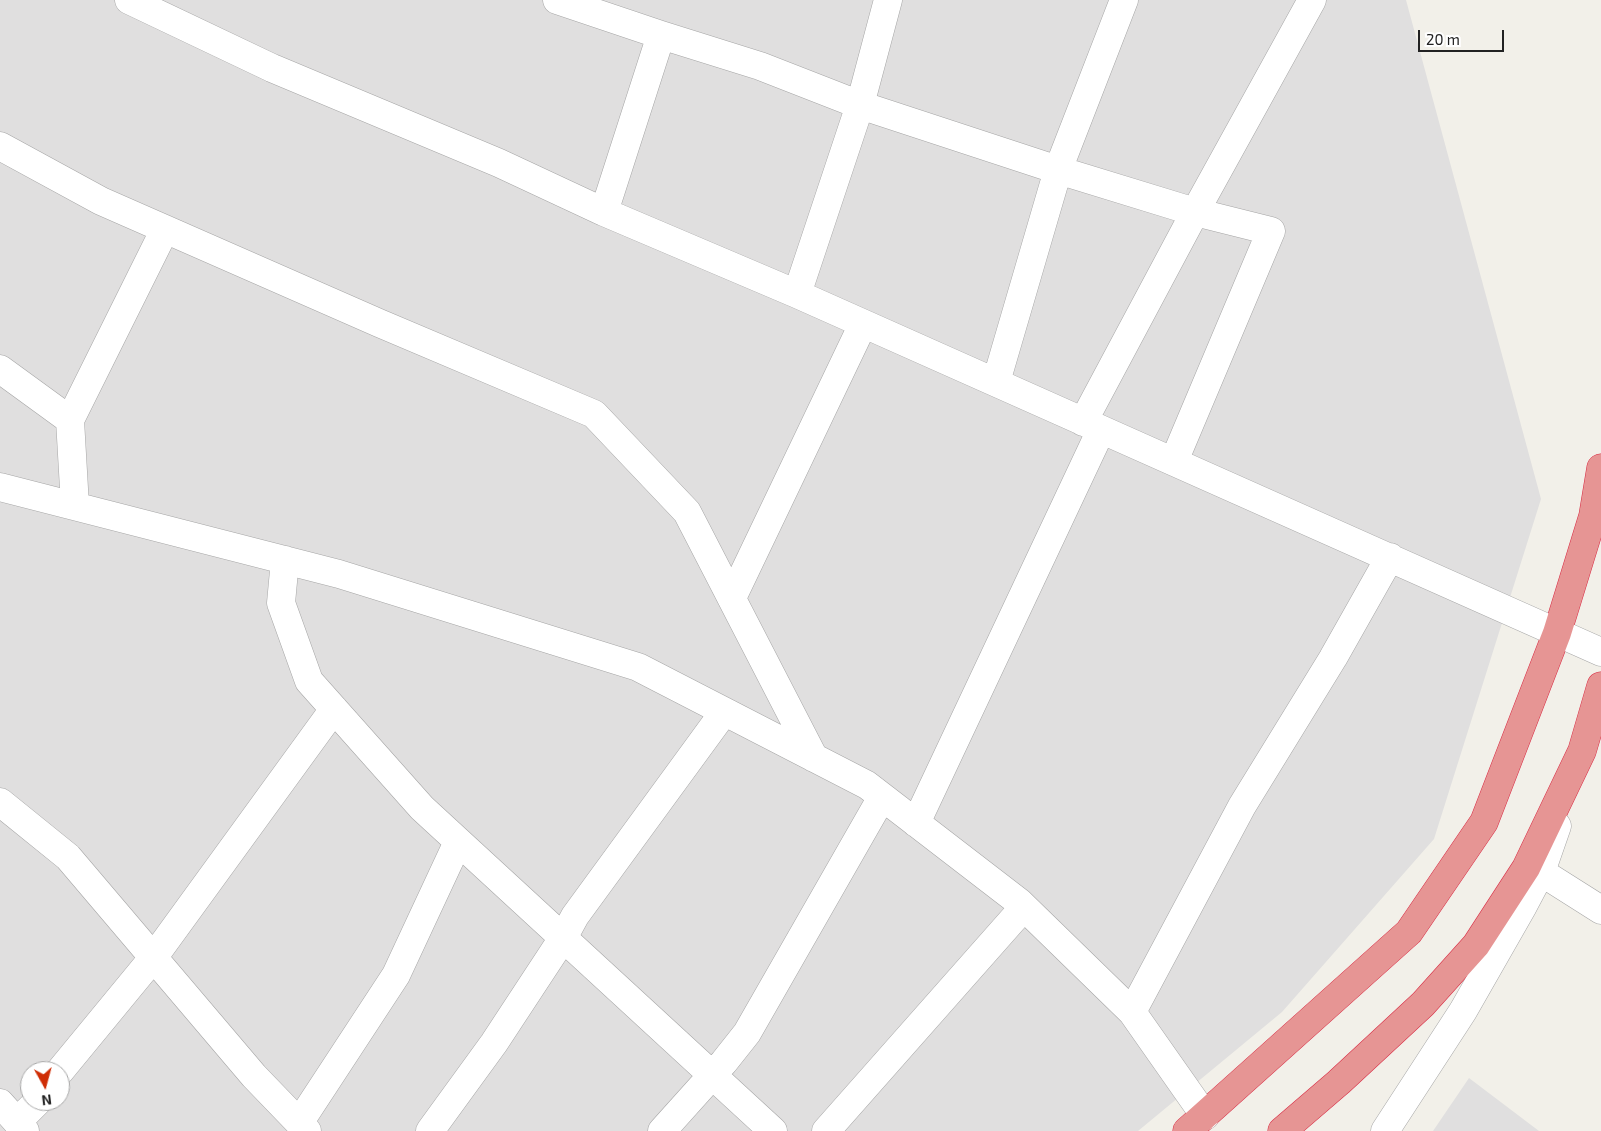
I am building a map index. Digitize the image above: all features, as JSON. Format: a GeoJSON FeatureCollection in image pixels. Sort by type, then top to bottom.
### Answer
{"type":"FeatureCollection","features":[{"type":"Feature","properties":{"kind":"highway"},"geometry":{"type":"LineString","coordinates":[[1196,1123],[1409,932],[1484,822],[1557,633],[1593,516],[1601,468]]}},
{"type":"Feature","properties":{"kind":"highway"},"geometry":{"type":"LineString","coordinates":[[1282,1131],[1339,1082],[1423,1004],[1476,946],[1526,868],[1582,751],[1601,686]]}},
{"type":"Feature","properties":{"kind":"street"},"geometry":{"type":"LineString","coordinates":[[129,0],[272,68],[499,163],[604,212],[797,294],[1601,652]]}},
{"type":"Feature","properties":{"kind":"street"},"geometry":{"type":"LineString","coordinates":[[557,0],[760,66],[860,105],[1058,170],[1195,212],[1271,231],[1174,461]]}},
{"type":"Feature","properties":{"kind":"street"},"geometry":{"type":"LineString","coordinates":[[797,294],[860,105],[888,0]]}},
{"type":"Feature","properties":{"kind":"street"},"geometry":{"type":"LineString","coordinates":[[996,382],[1058,170],[1124,0]]}},
{"type":"Feature","properties":{"kind":"street"},"geometry":{"type":"LineString","coordinates":[[916,823],[1092,426],[1195,212],[1312,0]]}},
{"type":"Feature","properties":{"kind":"street"},"geometry":{"type":"LineString","coordinates":[[604,212],[661,35]]}},
{"type":"Feature","properties":{"kind":"street"},"geometry":{"type":"LineString","coordinates":[[0,146],[100,201],[594,414],[687,512],[814,758]]}},
{"type":"Feature","properties":{"kind":"street"},"geometry":{"type":"LineString","coordinates":[[75,506],[70,420],[165,229]]}},
{"type":"Feature","properties":{"kind":"street"},"geometry":{"type":"LineString","coordinates":[[732,598],[863,324]]}},
{"type":"Feature","properties":{"kind":"street"},"geometry":{"type":"LineString","coordinates":[[0,369],[70,420]]}},
{"type":"Feature","properties":{"kind":"street"},"geometry":{"type":"LineString","coordinates":[[0,487],[339,574],[638,667],[867,785],[1024,907],[1132,1012],[1196,1123]]}},
{"type":"Feature","properties":{"kind":"street"},"geometry":{"type":"LineString","coordinates":[[1132,1012],[1242,806],[1333,658],[1390,557]]}},
{"type":"Feature","properties":{"kind":"street"},"geometry":{"type":"LineString","coordinates":[[285,560],[281,603],[309,681],[422,808],[773,1131]]}},
{"type":"Feature","properties":{"kind":"street"},"geometry":{"type":"LineString","coordinates":[[70,1067],[159,965],[334,709]]}},
{"type":"Feature","properties":{"kind":"street"},"geometry":{"type":"LineString","coordinates":[[430,1131],[494,1044],[563,938],[574,916],[724,712]]}},
{"type":"Feature","properties":{"kind":"street"},"geometry":{"type":"LineString","coordinates":[[1385,1131],[1463,1011],[1541,872],[1582,751]]}},
{"type":"Feature","properties":{"kind":"street"},"geometry":{"type":"LineString","coordinates":[[662,1131],[747,1033],[882,797]]}},
{"type":"Feature","properties":{"kind":"street"},"geometry":{"type":"LineString","coordinates":[[0,802],[68,857],[254,1076],[303,1127],[396,975],[458,842]]}},
{"type":"Feature","properties":{"kind":"street"},"geometry":{"type":"LineString","coordinates":[[1541,872],[1601,910]]}},
{"type":"Feature","properties":{"kind":"street"},"geometry":{"type":"LineString","coordinates":[[826,1131],[1024,907]]}},
{"type":"Feature","properties":{"kind":"street"},"geometry":{"type":"LineString","coordinates":[[69,1061],[159,965]]}},
{"type":"Feature","properties":{"kind":"street"},"geometry":{"type":"LineString","coordinates":[[14,1119],[24,1111]]}},
{"type":"Feature","properties":{"kind":"shaded area"},"geometry":{"type":"Polygon","coordinates":[[[0,0],[1406,0],[1541,499],[1434,839],[1282,1012],[1138,1131],[0,1131],[0,0]]]}},
{"type":"Feature","properties":{"kind":"shaded area"},"geometry":{"type":"Polygon","coordinates":[[[1469,1078],[1539,1131],[1433,1131],[1469,1078]]]}}]}
